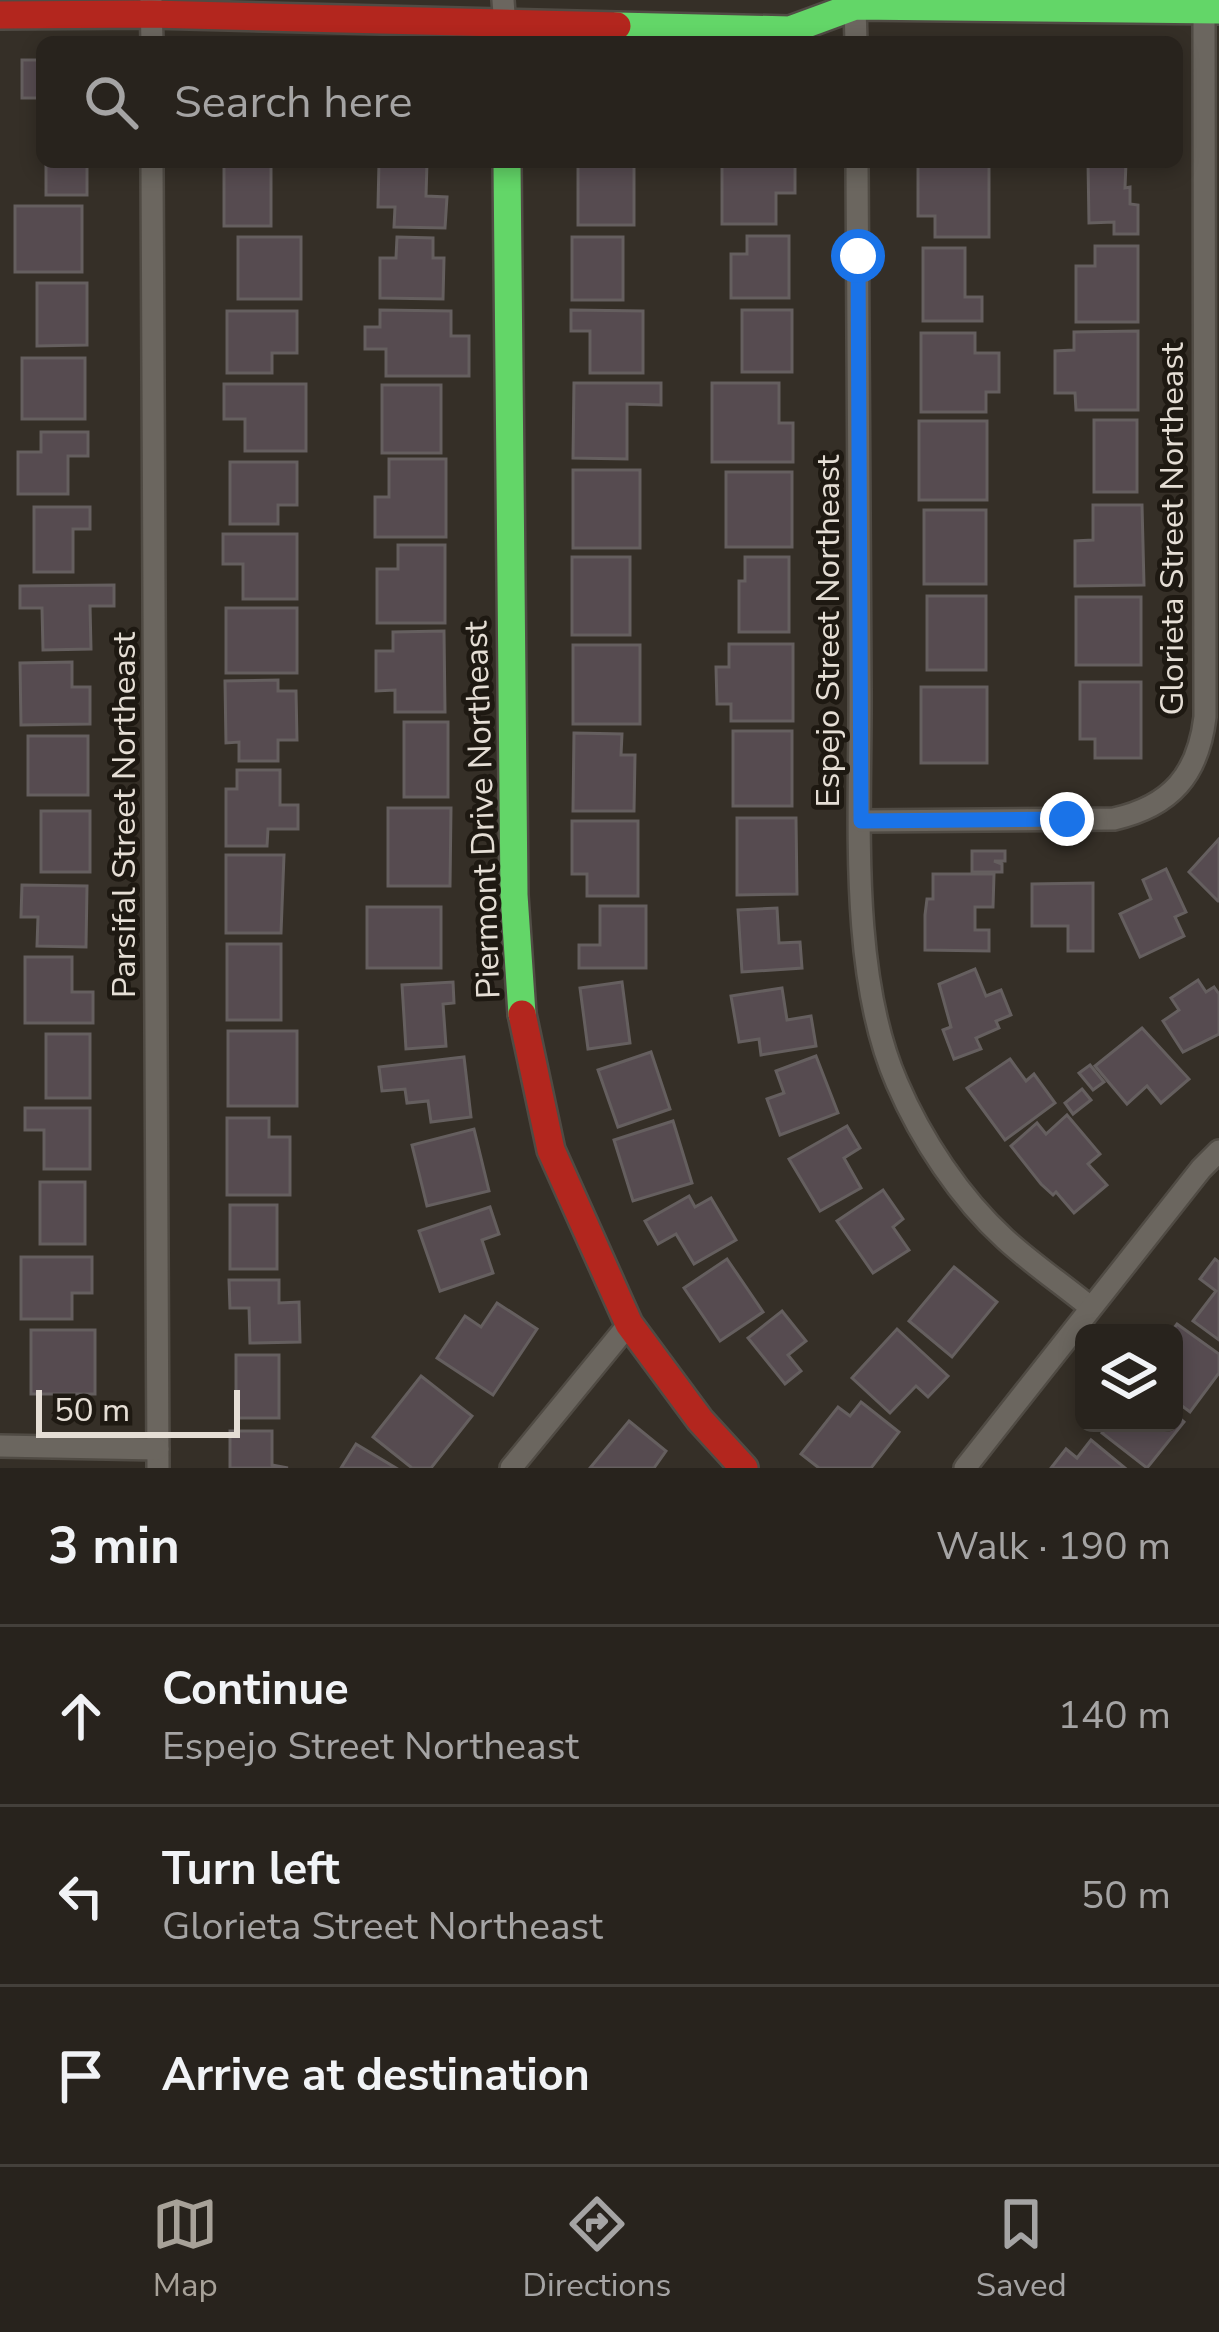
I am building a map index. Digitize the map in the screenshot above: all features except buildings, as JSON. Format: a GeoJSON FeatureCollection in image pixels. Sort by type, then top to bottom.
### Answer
{"type":"FeatureCollection","features":[{"type":"Feature","properties":{"kind":"street"},"geometry":{"type":"LineString","coordinates":[[847,3],[855,36]]}},
{"type":"Feature","properties":{"kind":"street"},"geometry":{"type":"LineString","coordinates":[[0,15],[152,19],[433,12],[505,22],[790,30],[847,3],[1211,10]]}},
{"type":"Feature","properties":{"kind":"street","name":"Glorieta Street Northeast"},"geometry":{"type":"LineString","coordinates":[[861,821],[1114,819],[1142,812],[1170,794],[1201,748],[1212,244],[1211,10]]}},
{"type":"Feature","properties":{"kind":"street","name":"Parsifal Street Northeast"},"geometry":{"type":"LineString","coordinates":[[152,168],[158,1459]]}},
{"type":"Feature","properties":{"kind":"street","name":"Piermont Drive Northeast"},"geometry":{"type":"LineString","coordinates":[[507,168],[514,895],[524,1036],[551,1150],[629,1324],[700,1420],[744,1468]]}},
{"type":"Feature","properties":{"kind":"street","name":"Espejo Street Northeast"},"geometry":{"type":"LineString","coordinates":[[857,168],[861,821],[868,972],[896,1081],[917,1125],[1004,1239],[1090,1307]]}},
{"type":"Feature","properties":{"kind":"street"},"geometry":{"type":"LineString","coordinates":[[965,1468],[1219,1151]]}},
{"type":"Feature","properties":{"kind":"street"},"geometry":{"type":"LineString","coordinates":[[511,1468],[629,1324]]}},
{"type":"Feature","properties":{"kind":"street"},"geometry":{"type":"LineString","coordinates":[[0,1446],[158,1459]]}},
{"type":"Feature","properties":{"kind":"traffic: fast"},"geometry":{"type":"LineString","coordinates":[[617,26],[790,30],[855,6],[1219,10]]}},
{"type":"Feature","properties":{"kind":"traffic: fast"},"geometry":{"type":"LineString","coordinates":[[507,168],[514,895],[522,1014]]}},
{"type":"Feature","properties":{"kind":"traffic: jam"},"geometry":{"type":"LineString","coordinates":[[0,15],[151,14],[617,26]]}},
{"type":"Feature","properties":{"kind":"traffic: jam"},"geometry":{"type":"LineString","coordinates":[[522,1014],[551,1150],[629,1324],[700,1420],[744,1468]]}},
{"type":"Feature","properties":{"kind":"route"},"geometry":{"type":"LineString","coordinates":[[858,256],[861,821],[1067,819]]}}]}
